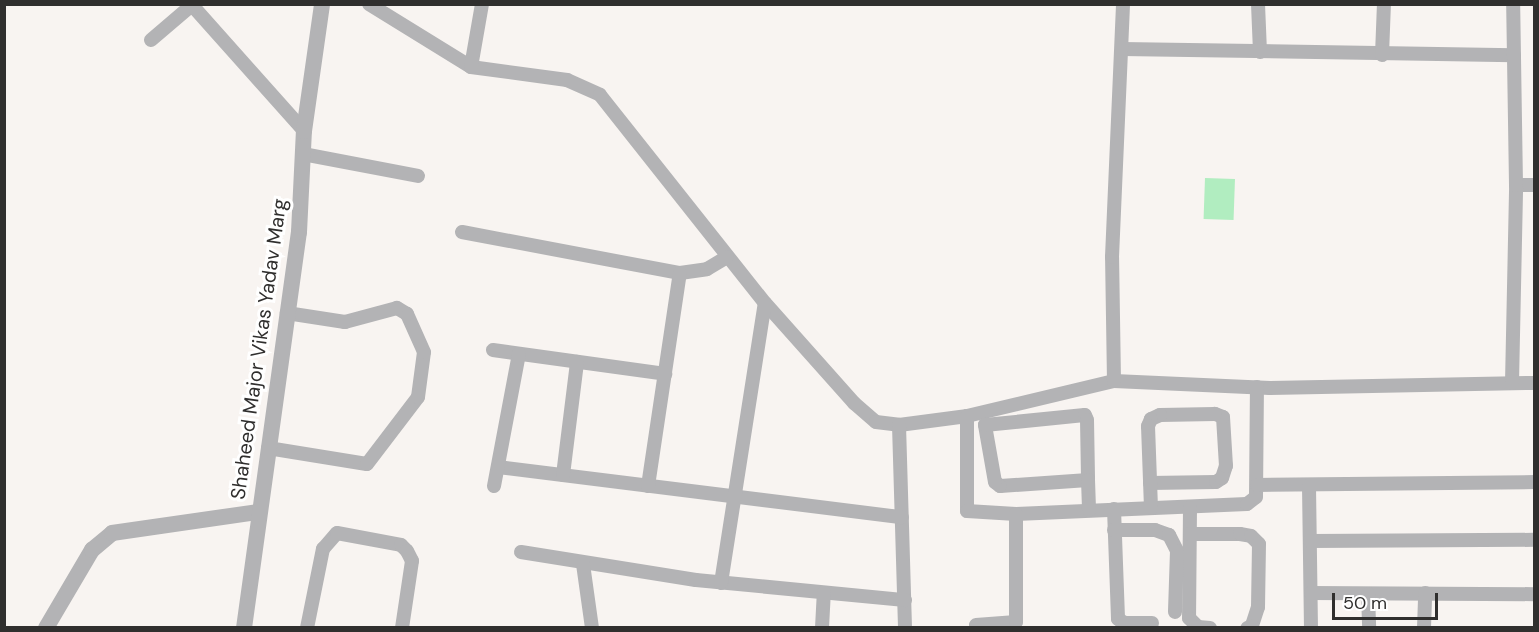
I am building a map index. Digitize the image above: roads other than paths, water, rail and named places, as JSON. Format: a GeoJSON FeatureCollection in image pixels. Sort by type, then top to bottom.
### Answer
{"type":"FeatureCollection","features":[{"type":"Feature","properties":{"kind":"street","name":"Shaheed Major Vikas Yadav Marg"},"geometry":{"type":"LineString","coordinates":[[244,627],[258,512],[299,232],[304,131],[322,4]]}},
{"type":"Feature","properties":{"kind":"street"},"geometry":{"type":"LineString","coordinates":[[369,4],[471,67],[567,80],[600,95],[765,303],[865,414],[876,422],[899,425],[967,416],[1114,381],[1257,387],[1534,383]]}},
{"type":"Feature","properties":{"kind":"street"},"geometry":{"type":"LineString","coordinates":[[471,67],[482,4]]}},
{"type":"Feature","properties":{"kind":"street"},"geometry":{"type":"LineString","coordinates":[[1114,381],[1112,257],[1123,4]]}},
{"type":"Feature","properties":{"kind":"street"},"geometry":{"type":"LineString","coordinates":[[1258,4],[1260,52]]}},
{"type":"Feature","properties":{"kind":"street"},"geometry":{"type":"LineString","coordinates":[[1382,56],[1384,4]]}},
{"type":"Feature","properties":{"kind":"street"},"geometry":{"type":"LineString","coordinates":[[1512,383],[1516,185],[1513,4]]}},
{"type":"Feature","properties":{"kind":"street"},"geometry":{"type":"LineString","coordinates":[[151,39],[192,5],[304,131]]}},
{"type":"Feature","properties":{"kind":"street"},"geometry":{"type":"LineString","coordinates":[[1122,49],[1382,56],[1514,55]]}},
{"type":"Feature","properties":{"kind":"street"},"geometry":{"type":"LineString","coordinates":[[303,154],[418,176]]}},
{"type":"Feature","properties":{"kind":"street"},"geometry":{"type":"LineString","coordinates":[[1516,185],[1534,185]]}},
{"type":"Feature","properties":{"kind":"street"},"geometry":{"type":"LineString","coordinates":[[462,232],[680,273],[706,269],[728,257]]}},
{"type":"Feature","properties":{"kind":"street"},"geometry":{"type":"LineString","coordinates":[[648,486],[680,273]]}},
{"type":"Feature","properties":{"kind":"street"},"geometry":{"type":"LineString","coordinates":[[721,583],[765,303]]}},
{"type":"Feature","properties":{"kind":"street"},"geometry":{"type":"LineString","coordinates":[[268,448],[367,464],[418,397],[424,352],[407,314],[397,308],[345,322],[287,313]]}},
{"type":"Feature","properties":{"kind":"street"},"geometry":{"type":"LineString","coordinates":[[492,350],[665,374]]}},
{"type":"Feature","properties":{"kind":"street"},"geometry":{"type":"LineString","coordinates":[[494,486],[519,354]]}},
{"type":"Feature","properties":{"kind":"street"},"geometry":{"type":"LineString","coordinates":[[563,475],[577,362]]}},
{"type":"Feature","properties":{"kind":"street"},"geometry":{"type":"LineString","coordinates":[[967,416],[967,511],[1016,514],[1246,504],[1256,497],[1257,387]]}},
{"type":"Feature","properties":{"kind":"street"},"geometry":{"type":"LineString","coordinates":[[1150,483],[1215,482],[1221,478],[1226,466],[1223,417],[1215,414],[1160,414],[1151,419],[1148,426],[1150,483],[1151,508]]}},
{"type":"Feature","properties":{"kind":"street"},"geometry":{"type":"LineString","coordinates":[[1089,480],[1000,486],[995,482],[986,425],[1085,415],[1089,480],[1089,510]]}},
{"type":"Feature","properties":{"kind":"street"},"geometry":{"type":"LineString","coordinates":[[899,425],[905,627]]}},
{"type":"Feature","properties":{"kind":"street"},"geometry":{"type":"LineString","coordinates":[[498,467],[902,517]]}},
{"type":"Feature","properties":{"kind":"street"},"geometry":{"type":"LineString","coordinates":[[1257,485],[1534,482]]}},
{"type":"Feature","properties":{"kind":"street"},"geometry":{"type":"LineString","coordinates":[[1308,486],[1311,627]]}},
{"type":"Feature","properties":{"kind":"street"},"geometry":{"type":"LineString","coordinates":[[1114,508],[1118,619],[1125,623],[1152,622]]}},
{"type":"Feature","properties":{"kind":"street"},"geometry":{"type":"LineString","coordinates":[[1190,508],[1189,618],[1198,627],[1210,627]]}},
{"type":"Feature","properties":{"kind":"street"},"geometry":{"type":"LineString","coordinates":[[46,627],[92,550],[112,533],[258,512]]}},
{"type":"Feature","properties":{"kind":"street"},"geometry":{"type":"LineString","coordinates":[[976,625],[1016,622],[1016,514]]}},
{"type":"Feature","properties":{"kind":"street"},"geometry":{"type":"LineString","coordinates":[[1114,530],[1155,530],[1169,535],[1177,551],[1175,612]]}},
{"type":"Feature","properties":{"kind":"street"},"geometry":{"type":"LineString","coordinates":[[307,627],[323,549],[337,533],[401,544],[407,550],[412,561],[402,627]]}},
{"type":"Feature","properties":{"kind":"street"},"geometry":{"type":"LineString","coordinates":[[1190,534],[1240,534],[1251,536],[1259,544],[1258,607],[1252,626],[1248,627]]}},
{"type":"Feature","properties":{"kind":"street"},"geometry":{"type":"LineString","coordinates":[[1310,541],[1534,540]]}},
{"type":"Feature","properties":{"kind":"street"},"geometry":{"type":"LineString","coordinates":[[521,552],[583,564],[721,583],[904,600]]}},
{"type":"Feature","properties":{"kind":"street"},"geometry":{"type":"LineString","coordinates":[[583,564],[591,627]]}},
{"type":"Feature","properties":{"kind":"street"},"geometry":{"type":"LineString","coordinates":[[822,627],[824,592]]}},
{"type":"Feature","properties":{"kind":"street"},"geometry":{"type":"LineString","coordinates":[[1311,593],[1534,594]]}},
{"type":"Feature","properties":{"kind":"street"},"geometry":{"type":"LineString","coordinates":[[1424,627],[1425,593]]}},
{"type":"Feature","properties":{"kind":"street"},"geometry":{"type":"LineString","coordinates":[[1368,594],[1369,627]]}}]}
